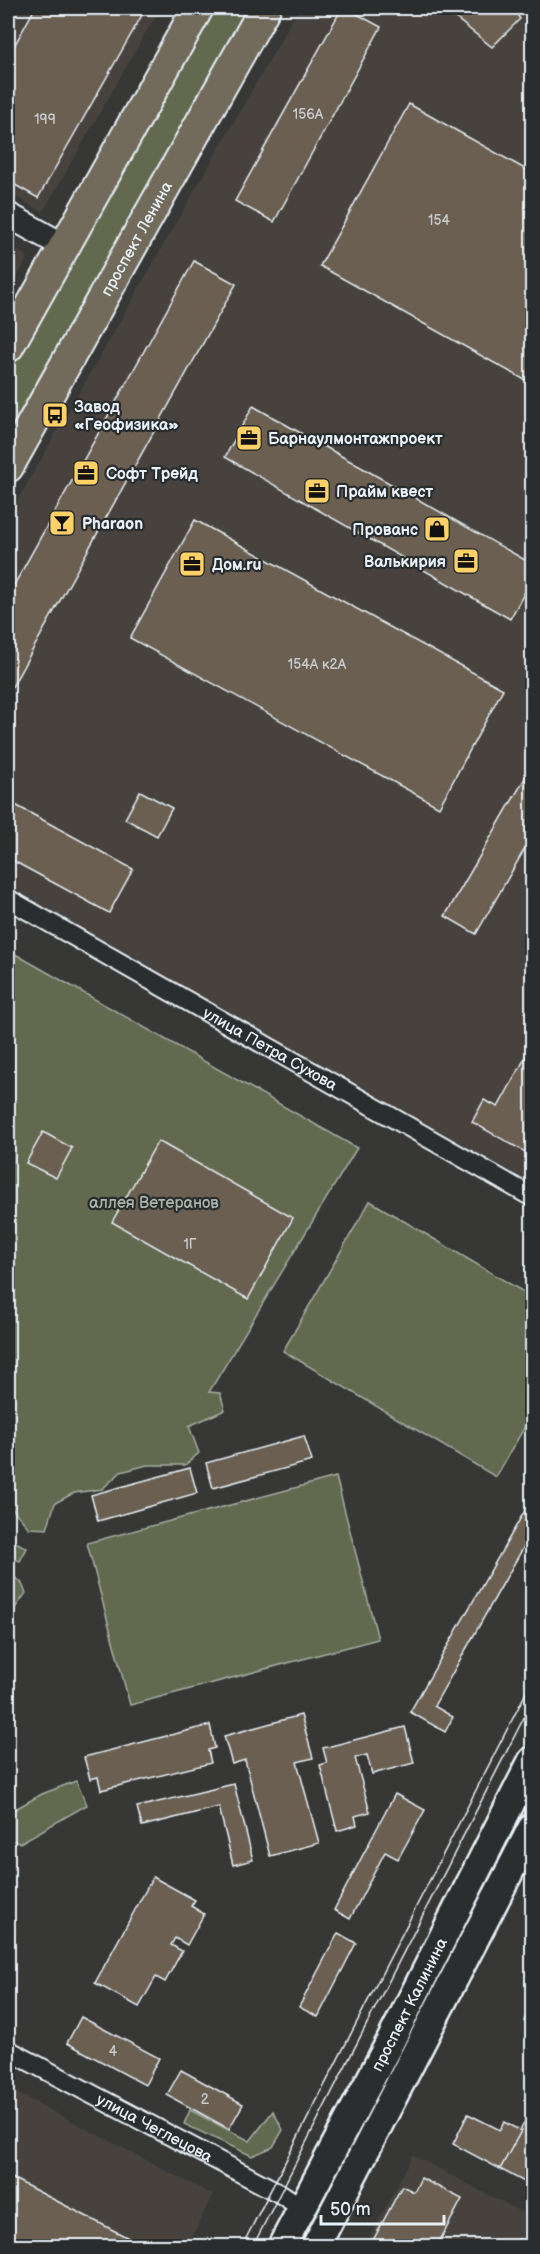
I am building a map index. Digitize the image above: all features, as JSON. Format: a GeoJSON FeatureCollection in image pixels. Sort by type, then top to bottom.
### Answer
{"type":"FeatureCollection","features":[{"type":"Feature","properties":{"kind":"main road"},"geometry":{"type":"LineString","coordinates":[[8,347],[198,8]]}},
{"type":"Feature","properties":{"kind":"main road","name":"проспект Ленина"},"geometry":{"type":"LineString","coordinates":[[8,467],[265,8]]}},
{"type":"Feature","properties":{"kind":"main road","name":"проспект Калинина"},"geometry":{"type":"LineString","coordinates":[[282,2247],[390,2042],[532,1761]]}},
{"type":"Feature","properties":{"kind":"main road","name":"проспект Калинина"},"geometry":{"type":"LineString","coordinates":[[316,2247],[532,1828]]}},
{"type":"Feature","properties":{"kind":"main road"},"geometry":{"type":"LineString","coordinates":[[302,2208],[330,2220]]}},
{"type":"Feature","properties":{"kind":"street"},"geometry":{"type":"LineString","coordinates":[[8,215],[64,246]]}},
{"type":"Feature","properties":{"kind":"street","name":"улица Петра Сухова"},"geometry":{"type":"LineString","coordinates":[[8,899],[532,1197]]}},
{"type":"Feature","properties":{"kind":"street","name":"улица Чеглецова"},"geometry":{"type":"LineString","coordinates":[[8,2050],[281,2194],[302,2208]]}},
{"type":"Feature","properties":{"kind":"shaded area"},"geometry":{"type":"Polygon","coordinates":[[[8,8],[160,8],[43,212],[8,193],[8,8]]]}},
{"type":"Feature","properties":{"kind":"shaded area"},"geometry":{"type":"Polygon","coordinates":[[[299,8],[532,8],[532,1184],[8,887],[8,517],[299,8]]]}},
{"type":"Feature","properties":{"kind":"shaded area"},"geometry":{"type":"Polygon","coordinates":[[[8,245],[28,257],[8,294],[8,245]]]}},
{"type":"Feature","properties":{"kind":"shaded area"},"geometry":{"type":"Polygon","coordinates":[[[8,2088],[213,2195],[187,2246],[8,2246],[8,2088]]]}},
{"type":"Feature","properties":{"kind":"shaded area"},"geometry":{"type":"Polygon","coordinates":[[[413,2155],[532,2218],[532,2246],[365,2246],[413,2155]]]}},
{"type":"Feature","properties":{"kind":"green space"},"geometry":{"type":"Polygon","coordinates":[[[210,8],[249,8],[8,433],[8,367],[210,8]]]}},
{"type":"Feature","properties":{"kind":"green space","name":"аллея Ветеранов"},"geometry":{"type":"Polygon","coordinates":[[[8,950],[357,1148],[209,1392],[220,1393],[225,1410],[189,1426],[199,1453],[185,1465],[147,1465],[121,1472],[102,1489],[74,1493],[55,1503],[47,1529],[29,1528],[8,1504],[8,950]]]}},
{"type":"Feature","properties":{"kind":"green space"},"geometry":{"type":"Polygon","coordinates":[[[370,1201],[532,1297],[532,1414],[496,1477],[283,1351],[370,1201]]]}},
{"type":"Feature","properties":{"kind":"green space"},"geometry":{"type":"Polygon","coordinates":[[[336,1477],[378,1639],[130,1705],[87,1543],[336,1477]]]}},
{"type":"Feature","properties":{"kind":"green space"},"geometry":{"type":"Polygon","coordinates":[[[8,1538],[27,1548],[20,1561],[8,1558],[8,1538]]]}},
{"type":"Feature","properties":{"kind":"green space"},"geometry":{"type":"Polygon","coordinates":[[[8,1572],[21,1582],[26,1593],[11,1614],[8,1610],[8,1572]]]}},
{"type":"Feature","properties":{"kind":"green space"},"geometry":{"type":"Polygon","coordinates":[[[76,1781],[87,1805],[20,1843],[8,1840],[8,1810],[10,1812],[42,1794],[76,1781]]]}},
{"type":"Feature","properties":{"kind":"green space"},"geometry":{"type":"Polygon","coordinates":[[[190,2110],[250,2141],[273,2111],[283,2130],[273,2147],[252,2156],[184,2124],[190,2110]]]}},
{"type":"Feature","properties":{"kind":"building"},"geometry":{"type":"Polygon","coordinates":[[[35,8],[146,8],[38,198],[8,181],[8,57],[35,8]]]}},
{"type":"Feature","properties":{"kind":"building"},"geometry":{"type":"Polygon","coordinates":[[[342,8],[381,27],[274,222],[235,201],[342,8]]]}},
{"type":"Feature","properties":{"kind":"building"},"geometry":{"type":"Polygon","coordinates":[[[443,8],[513,8],[520,19],[492,47],[443,8]]]}},
{"type":"Feature","properties":{"kind":"building"},"geometry":{"type":"Polygon","coordinates":[[[409,104],[532,173],[532,384],[320,266],[409,104]]]}},
{"type":"Feature","properties":{"kind":"building"},"geometry":{"type":"Polygon","coordinates":[[[8,249],[14,252],[8,263],[8,249]]]}},
{"type":"Feature","properties":{"kind":"building"},"geometry":{"type":"Polygon","coordinates":[[[194,261],[236,284],[8,694],[8,596],[194,261]]]}},
{"type":"Feature","properties":{"kind":"building"},"geometry":{"type":"Polygon","coordinates":[[[253,406],[532,564],[532,579],[510,619],[225,457],[253,406]]]}},
{"type":"Feature","properties":{"kind":"building"},"geometry":{"type":"Polygon","coordinates":[[[195,520],[503,689],[439,807],[130,638],[195,520]]]}},
{"type":"Feature","properties":{"kind":"building"},"geometry":{"type":"Polygon","coordinates":[[[532,766],[532,836],[476,934],[445,916],[532,766]]]}},
{"type":"Feature","properties":{"kind":"building"},"geometry":{"type":"Polygon","coordinates":[[[140,791],[172,808],[157,836],[125,819],[140,791]]]}},
{"type":"Feature","properties":{"kind":"building"},"geometry":{"type":"Polygon","coordinates":[[[8,801],[133,869],[109,913],[8,858],[8,801]]]}},
{"type":"Feature","properties":{"kind":"building"},"geometry":{"type":"Polygon","coordinates":[[[529,1051],[532,1052],[532,1156],[472,1122],[484,1100],[498,1107],[529,1051]]]}},
{"type":"Feature","properties":{"kind":"building"},"geometry":{"type":"Polygon","coordinates":[[[43,1132],[72,1148],[56,1178],[26,1163],[43,1132]]]}},
{"type":"Feature","properties":{"kind":"building"},"geometry":{"type":"Polygon","coordinates":[[[158,1141],[293,1218],[248,1299],[112,1222],[158,1141]]]}},
{"type":"Feature","properties":{"kind":"building"},"geometry":{"type":"Polygon","coordinates":[[[304,1436],[312,1461],[213,1488],[206,1463],[304,1436]]]}},
{"type":"Feature","properties":{"kind":"building"},"geometry":{"type":"Polygon","coordinates":[[[190,1468],[197,1493],[98,1521],[91,1495],[190,1468]]]}},
{"type":"Feature","properties":{"kind":"building"},"geometry":{"type":"Polygon","coordinates":[[[532,1498],[532,1532],[434,1706],[453,1717],[445,1732],[410,1712],[532,1498]]]}},
{"type":"Feature","properties":{"kind":"building"},"geometry":{"type":"Polygon","coordinates":[[[301,1715],[313,1758],[297,1762],[319,1843],[270,1856],[245,1760],[232,1764],[224,1736],[301,1715]]]}},
{"type":"Feature","properties":{"kind":"building"},"geometry":{"type":"Polygon","coordinates":[[[210,1725],[215,1748],[208,1750],[211,1763],[101,1790],[98,1777],[90,1779],[84,1757],[210,1725]]]}},
{"type":"Feature","properties":{"kind":"building"},"geometry":{"type":"Polygon","coordinates":[[[405,1727],[414,1763],[372,1774],[367,1755],[355,1758],[370,1812],[355,1816],[357,1825],[337,1831],[320,1765],[327,1763],[323,1748],[405,1727]]]}},
{"type":"Feature","properties":{"kind":"building"},"geometry":{"type":"Polygon","coordinates":[[[234,1784],[253,1860],[233,1865],[219,1807],[142,1826],[137,1807],[234,1784]]]}},
{"type":"Feature","properties":{"kind":"building"},"geometry":{"type":"Polygon","coordinates":[[[395,1794],[425,1810],[398,1859],[385,1852],[350,1919],[334,1910],[395,1794]]]}},
{"type":"Feature","properties":{"kind":"building"},"geometry":{"type":"Polygon","coordinates":[[[153,1877],[195,1900],[191,1906],[204,1914],[187,1945],[175,1938],[171,1945],[182,1951],[165,1982],[156,1977],[139,2007],[95,1983],[153,1877]]]}},
{"type":"Feature","properties":{"kind":"building"},"geometry":{"type":"Polygon","coordinates":[[[338,1933],[356,1943],[318,2017],[299,2007],[338,1933]]]}},
{"type":"Feature","properties":{"kind":"building"},"geometry":{"type":"Polygon","coordinates":[[[532,2004],[532,2026],[524,2021],[532,2004]]]}},
{"type":"Feature","properties":{"kind":"building"},"geometry":{"type":"Polygon","coordinates":[[[81,2017],[159,2058],[145,2085],[67,2043],[81,2017]]]}},
{"type":"Feature","properties":{"kind":"building"},"geometry":{"type":"Polygon","coordinates":[[[181,2070],[243,2104],[229,2129],[167,2095],[181,2070]]]}},
{"type":"Feature","properties":{"kind":"building"},"geometry":{"type":"Polygon","coordinates":[[[532,2108],[532,2186],[500,2169],[532,2108]]]}},
{"type":"Feature","properties":{"kind":"building"},"geometry":{"type":"Polygon","coordinates":[[[468,2114],[500,2130],[504,2122],[521,2131],[500,2169],[453,2144],[468,2114]]]}},
{"type":"Feature","properties":{"kind":"building"},"geometry":{"type":"Polygon","coordinates":[[[8,2176],[144,2246],[8,2246],[8,2176]]]}},
{"type":"Feature","properties":{"kind":"building"},"geometry":{"type":"Polygon","coordinates":[[[421,2178],[462,2199],[437,2246],[370,2246],[402,2186],[414,2192],[421,2178]]]}},
{"type":"Feature","properties":{"kind":"building"},"geometry":{"type":"Polygon","coordinates":[[[519,2239],[532,2246],[514,2246],[519,2239]]]}},
{"type":"Feature","properties":{"kind":"tram line"},"geometry":{"type":"LineString","coordinates":[[242,2246],[532,1681]]}},
{"type":"Feature","properties":{"kind":"tram line"},"geometry":{"type":"LineString","coordinates":[[253,2246],[532,1702]]}},
{"type":"Feature","properties":{"kind":"place","name":"Завод «Геофизика»"},"geometry":{"type":"Point","coordinates":[55,415]}},
{"type":"Feature","properties":{"kind":"place","name":"Барнаулмонтажпроект"},"geometry":{"type":"Point","coordinates":[249,438]}},
{"type":"Feature","properties":{"kind":"place","name":"Софт Трейд"},"geometry":{"type":"Point","coordinates":[86,473]}},
{"type":"Feature","properties":{"kind":"place","name":"Прайм квест"},"geometry":{"type":"Point","coordinates":[317,491]}},
{"type":"Feature","properties":{"kind":"place","name":"Pharaon"},"geometry":{"type":"Point","coordinates":[62,523]}},
{"type":"Feature","properties":{"kind":"place","name":"Прованс"},"geometry":{"type":"Point","coordinates":[437,529]}},
{"type":"Feature","properties":{"kind":"place","name":"Валькирия"},"geometry":{"type":"Point","coordinates":[466,561]}},
{"type":"Feature","properties":{"kind":"place","name":"Дом.ru"},"geometry":{"type":"Point","coordinates":[192,564]}}]}
